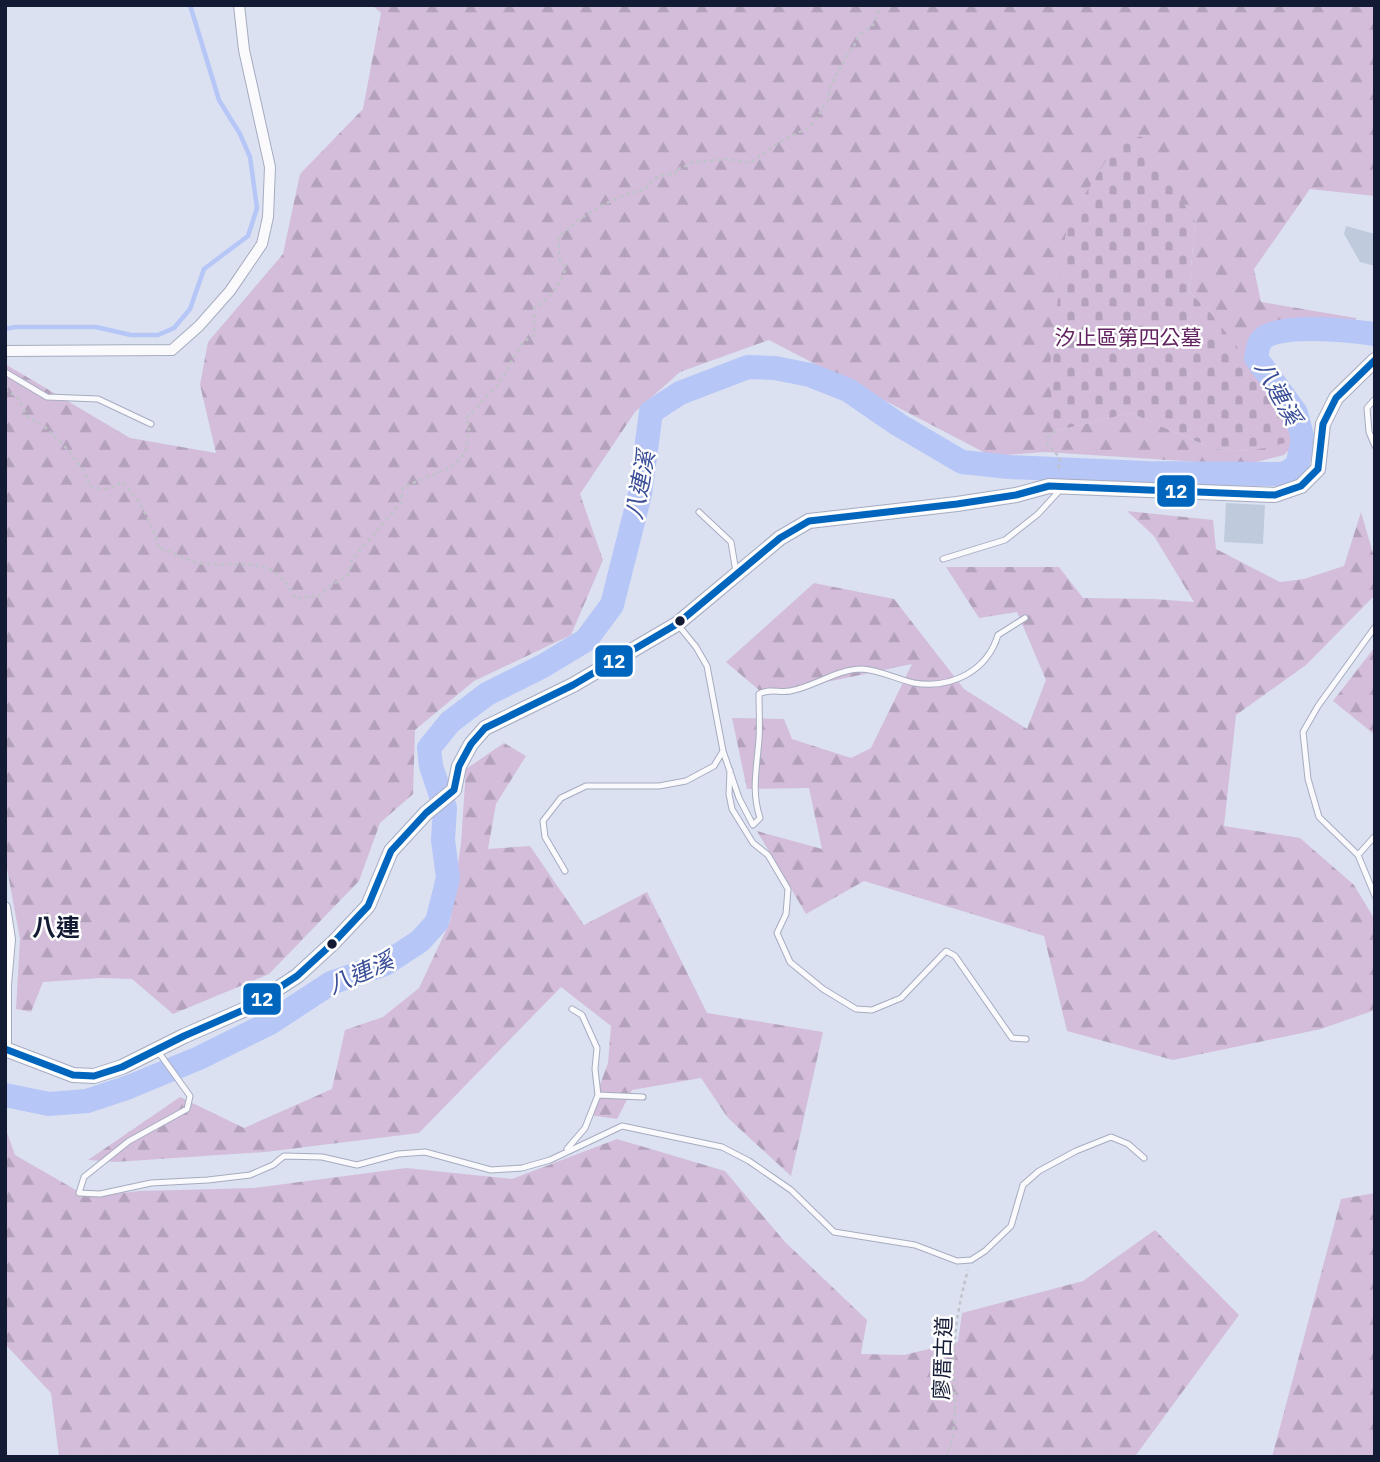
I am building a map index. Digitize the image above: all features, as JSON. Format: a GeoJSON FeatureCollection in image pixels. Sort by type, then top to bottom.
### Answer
{"type":"FeatureCollection","features":[{"type":"Feature","properties":{"kind":"street"},"geometry":{"type":"LineString","coordinates":[[5,351],[172,350],[199,326],[230,292],[262,244],[268,217],[270,180],[270,167],[244,50],[239,5]]}},
{"type":"Feature","properties":{"kind":"street"},"geometry":{"type":"LineString","coordinates":[[5,907],[10,939],[6,985],[6,1049],[73,1075],[94,1076],[122,1067],[248,1008],[297,976],[334,942],[368,906],[391,851],[426,813],[454,790],[459,766],[471,744],[485,728],[573,685],[677,624],[736,572],[780,538],[809,521],[1016,495],[1060,482],[1275,495],[1301,486],[1318,469],[1323,424],[1336,398],[1375,360]]}},
{"type":"Feature","properties":{"kind":"lane"},"geometry":{"type":"LineString","coordinates":[[5,372],[47,397],[98,399],[151,424]]}},
{"type":"Feature","properties":{"kind":"lane"},"geometry":{"type":"LineString","coordinates":[[1375,399],[1367,408],[1369,432],[1375,446]]}},
{"type":"Feature","properties":{"kind":"lane"},"geometry":{"type":"LineString","coordinates":[[943,559],[1004,540],[1038,514],[1060,482]]}},
{"type":"Feature","properties":{"kind":"lane"},"geometry":{"type":"LineString","coordinates":[[699,512],[731,542],[736,572]]}},
{"type":"Feature","properties":{"kind":"lane"},"geometry":{"type":"LineString","coordinates":[[677,624],[708,666],[723,751],[739,798],[753,825],[760,818],[754,780],[760,735],[759,694],[775,689],[789,691],[831,676],[864,669],[916,683],[947,683],[968,675],[993,652],[998,635],[1025,618]]}},
{"type":"Feature","properties":{"kind":"lane"},"geometry":{"type":"LineString","coordinates":[[1375,627],[1318,705],[1303,732],[1308,779],[1319,817],[1358,855],[1375,895]]}},
{"type":"Feature","properties":{"kind":"lane"},"geometry":{"type":"LineString","coordinates":[[565,871],[545,837],[543,821],[561,799],[586,786],[659,786],[686,781],[714,766],[723,751]]}},
{"type":"Feature","properties":{"kind":"lane"},"geometry":{"type":"LineString","coordinates":[[730,770],[729,794],[732,809],[753,843],[768,855],[788,889],[786,914],[777,933],[790,962],[823,989],[856,1009],[872,1010],[901,998],[946,951],[955,956],[1012,1038],[1026,1039]]}},
{"type":"Feature","properties":{"kind":"lane"},"geometry":{"type":"LineString","coordinates":[[1358,855],[1375,836]]}},
{"type":"Feature","properties":{"kind":"lane"},"geometry":{"type":"LineString","coordinates":[[562,1153],[585,1128],[598,1095],[595,1069],[597,1048],[582,1015],[572,1009]]}},
{"type":"Feature","properties":{"kind":"lane"},"geometry":{"type":"LineString","coordinates":[[157,1050],[190,1096],[187,1109],[129,1141],[83,1177],[79,1193],[100,1194],[151,1183],[250,1175],[273,1165],[284,1156],[322,1157],[357,1165],[398,1154],[425,1152],[491,1170],[522,1168],[550,1160],[622,1126],[722,1147],[749,1161],[791,1190],[834,1232],[915,1245],[957,1261],[971,1260],[985,1251],[1011,1226],[1023,1185],[1039,1171],[1076,1150],[1111,1137],[1128,1144],[1144,1158]]}},
{"type":"Feature","properties":{"kind":"lane"},"geometry":{"type":"LineString","coordinates":[[598,1095],[643,1097]]}},
{"type":"Feature","properties":{"kind":"path"},"geometry":{"type":"LineString","coordinates":[[5,390],[17,396],[27,416],[46,428],[68,450],[84,471],[90,486],[114,488],[121,482],[132,490],[156,533],[158,548],[196,562],[216,565],[236,562],[262,566],[283,579],[295,598],[319,596],[348,575],[352,559],[401,503],[403,487],[452,467],[465,453],[469,429],[466,418],[499,384],[522,343],[534,335],[534,308],[552,295],[561,281],[566,267],[561,260],[558,238],[585,214],[626,194],[646,190],[647,185],[659,176],[676,173],[675,170],[688,163],[726,159],[750,163],[778,143],[808,128],[828,100],[831,85],[858,36],[874,24],[878,11],[874,5]]}},
{"type":"Feature","properties":{"kind":"path"},"geometry":{"type":"LineString","coordinates":[[1055,431],[1048,437],[1047,443],[1060,458],[1060,482]]}},
{"type":"Feature","properties":{"kind":"path","name":"廖厝古道"},"geometry":{"type":"LineString","coordinates":[[946,1457],[956,1408],[954,1357],[959,1300],[971,1260]]}},
{"type":"Feature","properties":{"kind":"green space"},"geometry":{"type":"Polygon","coordinates":[[[372,5],[1375,5],[1375,196],[1310,189],[1254,269],[1261,302],[1356,318],[1353,324],[1268,323],[1251,336],[1260,364],[1300,415],[1301,438],[1284,455],[1245,465],[1045,452],[991,456],[769,340],[680,372],[635,412],[580,494],[603,560],[571,635],[474,681],[415,730],[413,794],[380,823],[359,881],[269,974],[173,1014],[132,979],[102,978],[43,982],[31,1012],[16,1009],[20,939],[5,858],[5,364],[130,438],[216,453],[200,385],[208,342],[283,254],[300,174],[363,109],[381,13],[372,5]],[[1195,222],[1055,431],[1131,413],[1214,449],[1251,451],[1209,311],[1189,292],[1195,222]]]}},
{"type":"Feature","properties":{"kind":"green space","name":"汐止區第四公墓"},"geometry":{"type":"Polygon","coordinates":[[[1122,135],[1142,137],[1195,222],[1189,292],[1209,311],[1296,423],[1293,441],[1251,451],[1214,449],[1131,413],[1055,431],[1049,373],[1067,223],[1122,135]]]}},
{"type":"Feature","properties":{"kind":"green space"},"geometry":{"type":"Polygon","coordinates":[[[1127,511],[1213,520],[1216,549],[1280,582],[1304,579],[1344,566],[1361,512],[1375,560],[1375,595],[1306,665],[1236,715],[1224,826],[1300,838],[1354,885],[1375,920],[1375,1010],[1321,1029],[1173,1060],[1067,1031],[1044,936],[864,881],[806,914],[757,831],[822,849],[809,788],[747,789],[732,718],[784,719],[792,739],[851,758],[871,748],[912,664],[765,695],[726,662],[814,583],[894,599],[964,689],[1027,729],[1046,680],[1017,612],[979,618],[946,567],[1059,567],[1083,598],[1194,602],[1154,536],[1127,511]]]}},
{"type":"Feature","properties":{"kind":"green space"},"geometry":{"type":"Polygon","coordinates":[[[1375,647],[1375,735],[1333,701],[1375,647]]]}},
{"type":"Feature","properties":{"kind":"green space"},"geometry":{"type":"Polygon","coordinates":[[[504,743],[526,756],[496,804],[488,849],[530,846],[584,925],[647,892],[707,1013],[823,1032],[791,1176],[728,1118],[701,1078],[632,1090],[617,1119],[589,1115],[608,1063],[611,1026],[561,987],[419,1133],[265,1152],[115,1162],[88,1160],[180,1097],[244,1128],[332,1089],[345,1030],[383,1017],[419,988],[450,922],[461,843],[466,769],[504,743]]]}},
{"type":"Feature","properties":{"kind":"green space"},"geometry":{"type":"Polygon","coordinates":[[[5,1127],[15,1155],[88,1197],[139,1191],[254,1188],[406,1168],[512,1179],[617,1139],[725,1171],[785,1242],[867,1320],[861,1354],[904,1355],[958,1342],[962,1313],[1083,1281],[1155,1230],[1239,1315],[1136,1455],[1138,1457],[59,1457],[51,1393],[5,1344],[5,1127]]]}},
{"type":"Feature","properties":{"kind":"green space"},"geometry":{"type":"Polygon","coordinates":[[[1375,1193],[1375,1457],[1272,1457],[1341,1199],[1375,1193]]]}},
{"type":"Feature","properties":{"kind":"building"},"geometry":{"type":"Polygon","coordinates":[[[1346,226],[1375,234],[1375,266],[1360,262],[1344,234],[1346,226]]]}},
{"type":"Feature","properties":{"kind":"building"},"geometry":{"type":"Polygon","coordinates":[[[1226,503],[1265,505],[1263,544],[1224,542],[1226,503]]]}},
{"type":"Feature","properties":{"kind":"waterway"},"geometry":{"type":"LineString","coordinates":[[5,329],[96,327],[131,335],[158,335],[174,328],[190,309],[204,269],[248,236],[257,208],[250,157],[240,134],[219,100],[190,5]]}},
{"type":"Feature","properties":{"kind":"waterway","name":"八連溪"},"geometry":{"type":"LineString","coordinates":[[5,1095],[49,1104],[87,1101],[129,1087],[199,1058],[270,1023],[331,983],[385,964],[420,941],[437,922],[448,878],[443,840],[445,808],[431,766],[429,748],[450,722],[487,694],[543,666],[586,640],[612,605],[640,494],[651,412],[680,393],[748,367],[775,368],[810,375],[848,390],[899,425],[962,462],[1009,467],[1146,473],[1284,474],[1297,466],[1303,440],[1296,413],[1256,358],[1260,342],[1280,331],[1296,329],[1375,334]]}},
{"type":"Feature","properties":{"kind":"transit line","name":"12"},"geometry":{"type":"LineString","coordinates":[[5,1049],[73,1075],[94,1076],[122,1067],[248,1008],[297,976],[368,906],[391,851],[426,813],[454,790],[459,766],[471,744],[485,728],[573,685],[677,624],[780,538],[809,521],[957,504],[1016,495],[1049,486],[1275,495],[1301,486],[1318,469],[1323,424],[1336,398],[1375,360]]}},
{"type":"Feature","properties":{"kind":"district","name":"八連"},"geometry":{"type":"Point","coordinates":[56,927]}}]}
